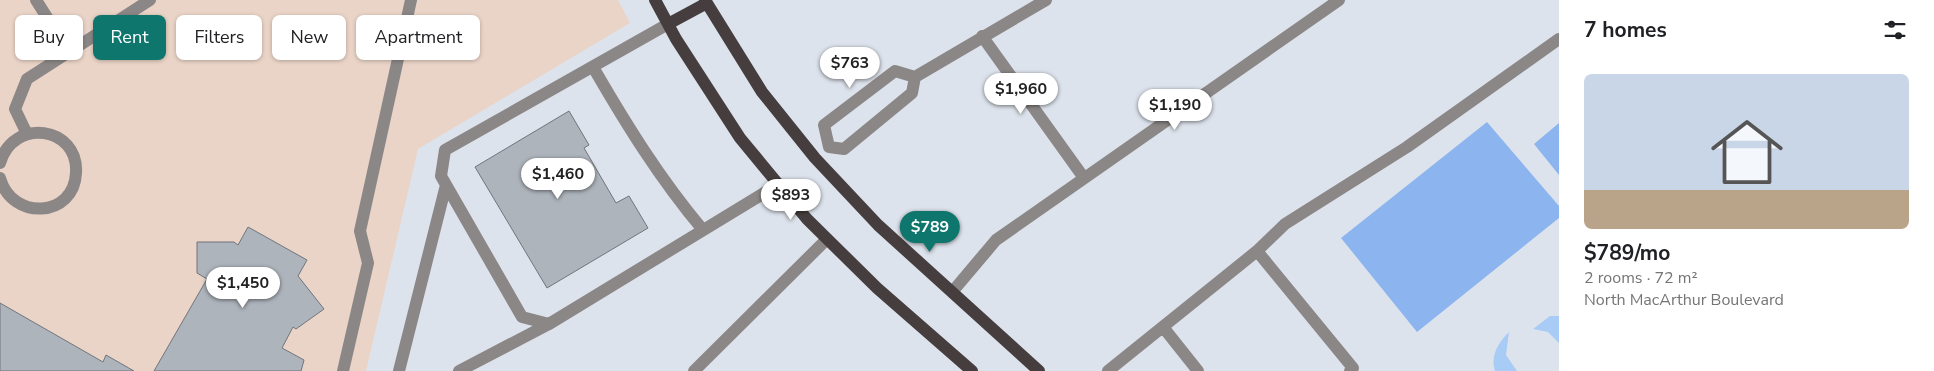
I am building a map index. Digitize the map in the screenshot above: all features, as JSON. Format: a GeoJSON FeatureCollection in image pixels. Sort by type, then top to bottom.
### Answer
{"type":"FeatureCollection","features":[{"type":"Feature","properties":{"kind":"main road"},"geometry":{"type":"LineString","coordinates":[[655,0],[735,131],[778,184],[827,239],[877,288],[972,371]]}},
{"type":"Feature","properties":{"kind":"main road"},"geometry":{"type":"LineString","coordinates":[[668,24],[708,1],[762,92],[815,158],[878,225],[1039,371]]}},
{"type":"Feature","properties":{"kind":"street"},"geometry":{"type":"LineString","coordinates":[[36,0],[45,15]]}},
{"type":"Feature","properties":{"kind":"street"},"geometry":{"type":"LineString","coordinates":[[83,42],[150,0]]}},
{"type":"Feature","properties":{"kind":"street"},"geometry":{"type":"LineString","coordinates":[[343,371],[368,263],[360,231],[411,0]]}},
{"type":"Feature","properties":{"kind":"street"},"geometry":{"type":"LineString","coordinates":[[815,158],[829,147],[844,149],[912,93],[915,77],[1046,0]]}},
{"type":"Feature","properties":{"kind":"street"},"geometry":{"type":"LineString","coordinates":[[952,291],[996,240],[1339,0]]}},
{"type":"Feature","properties":{"kind":"street"},"geometry":{"type":"LineString","coordinates":[[549,324],[522,317],[441,176],[445,150],[668,24]]}},
{"type":"Feature","properties":{"kind":"street"},"geometry":{"type":"LineString","coordinates":[[982,36],[1084,178]]}},
{"type":"Feature","properties":{"kind":"street"},"geometry":{"type":"LineString","coordinates":[[1108,371],[1257,251],[1285,224],[1407,147],[1559,39]]}},
{"type":"Feature","properties":{"kind":"street"},"geometry":{"type":"LineString","coordinates":[[27,134],[15,109],[28,79],[56,60]]}},
{"type":"Feature","properties":{"kind":"street"},"geometry":{"type":"LineString","coordinates":[[593,66],[628,127],[663,181],[703,230]]}},
{"type":"Feature","properties":{"kind":"street"},"geometry":{"type":"LineString","coordinates":[[829,147],[824,125],[895,71],[915,77]]}},
{"type":"Feature","properties":{"kind":"street"},"geometry":{"type":"LineString","coordinates":[[0,163],[10,144],[27,134],[39,132],[51,134],[62,140],[70,149],[75,160],[76,173],[74,184],[68,195],[58,203],[47,208],[28,208],[10,198],[2,187],[0,178]]}},
{"type":"Feature","properties":{"kind":"street"},"geometry":{"type":"LineString","coordinates":[[459,371],[549,324],[778,184]]}},
{"type":"Feature","properties":{"kind":"street"},"geometry":{"type":"LineString","coordinates":[[399,371],[446,185]]}},
{"type":"Feature","properties":{"kind":"street"},"geometry":{"type":"LineString","coordinates":[[694,371],[827,239]]}},
{"type":"Feature","properties":{"kind":"street"},"geometry":{"type":"LineString","coordinates":[[1257,251],[1353,368],[1350,371]]}},
{"type":"Feature","properties":{"kind":"street"},"geometry":{"type":"LineString","coordinates":[[1163,327],[1198,371]]}},
{"type":"Feature","properties":{"kind":"shaded area"},"geometry":{"type":"Polygon","coordinates":[[[0,0],[618,0],[630,23],[418,149],[366,371],[0,371],[0,0]]]}},
{"type":"Feature","properties":{"kind":"shaded area"},"geometry":{"type":"Polygon","coordinates":[[[1487,122],[1559,206],[1559,218],[1417,332],[1341,238],[1487,122]]]}},
{"type":"Feature","properties":{"kind":"shaded area"},"geometry":{"type":"Polygon","coordinates":[[[1559,123],[1559,175],[1534,144],[1559,123]]]}},
{"type":"Feature","properties":{"kind":"shaded area"},"geometry":{"type":"Polygon","coordinates":[[[1550,316],[1559,316],[1559,343],[1548,332],[1533,329],[1550,316]]]}},
{"type":"Feature","properties":{"kind":"shaded area"},"geometry":{"type":"Polygon","coordinates":[[[1509,332],[1506,355],[1517,371],[1495,371],[1494,355],[1501,341],[1509,332]]]}},
{"type":"Feature","properties":{"kind":"building"},"geometry":{"type":"Polygon","coordinates":[[[569,111],[589,145],[584,148],[616,203],[629,196],[648,228],[547,288],[475,167],[569,111]]]}},
{"type":"Feature","properties":{"kind":"building"},"geometry":{"type":"Polygon","coordinates":[[[248,227],[307,260],[298,276],[324,309],[296,329],[293,327],[282,348],[304,360],[301,371],[154,371],[207,279],[197,273],[197,242],[234,242],[238,245],[248,227]]]}},
{"type":"Feature","properties":{"kind":"building"},"geometry":{"type":"Polygon","coordinates":[[[0,303],[103,362],[106,355],[134,371],[0,371],[0,303]]]}}]}
